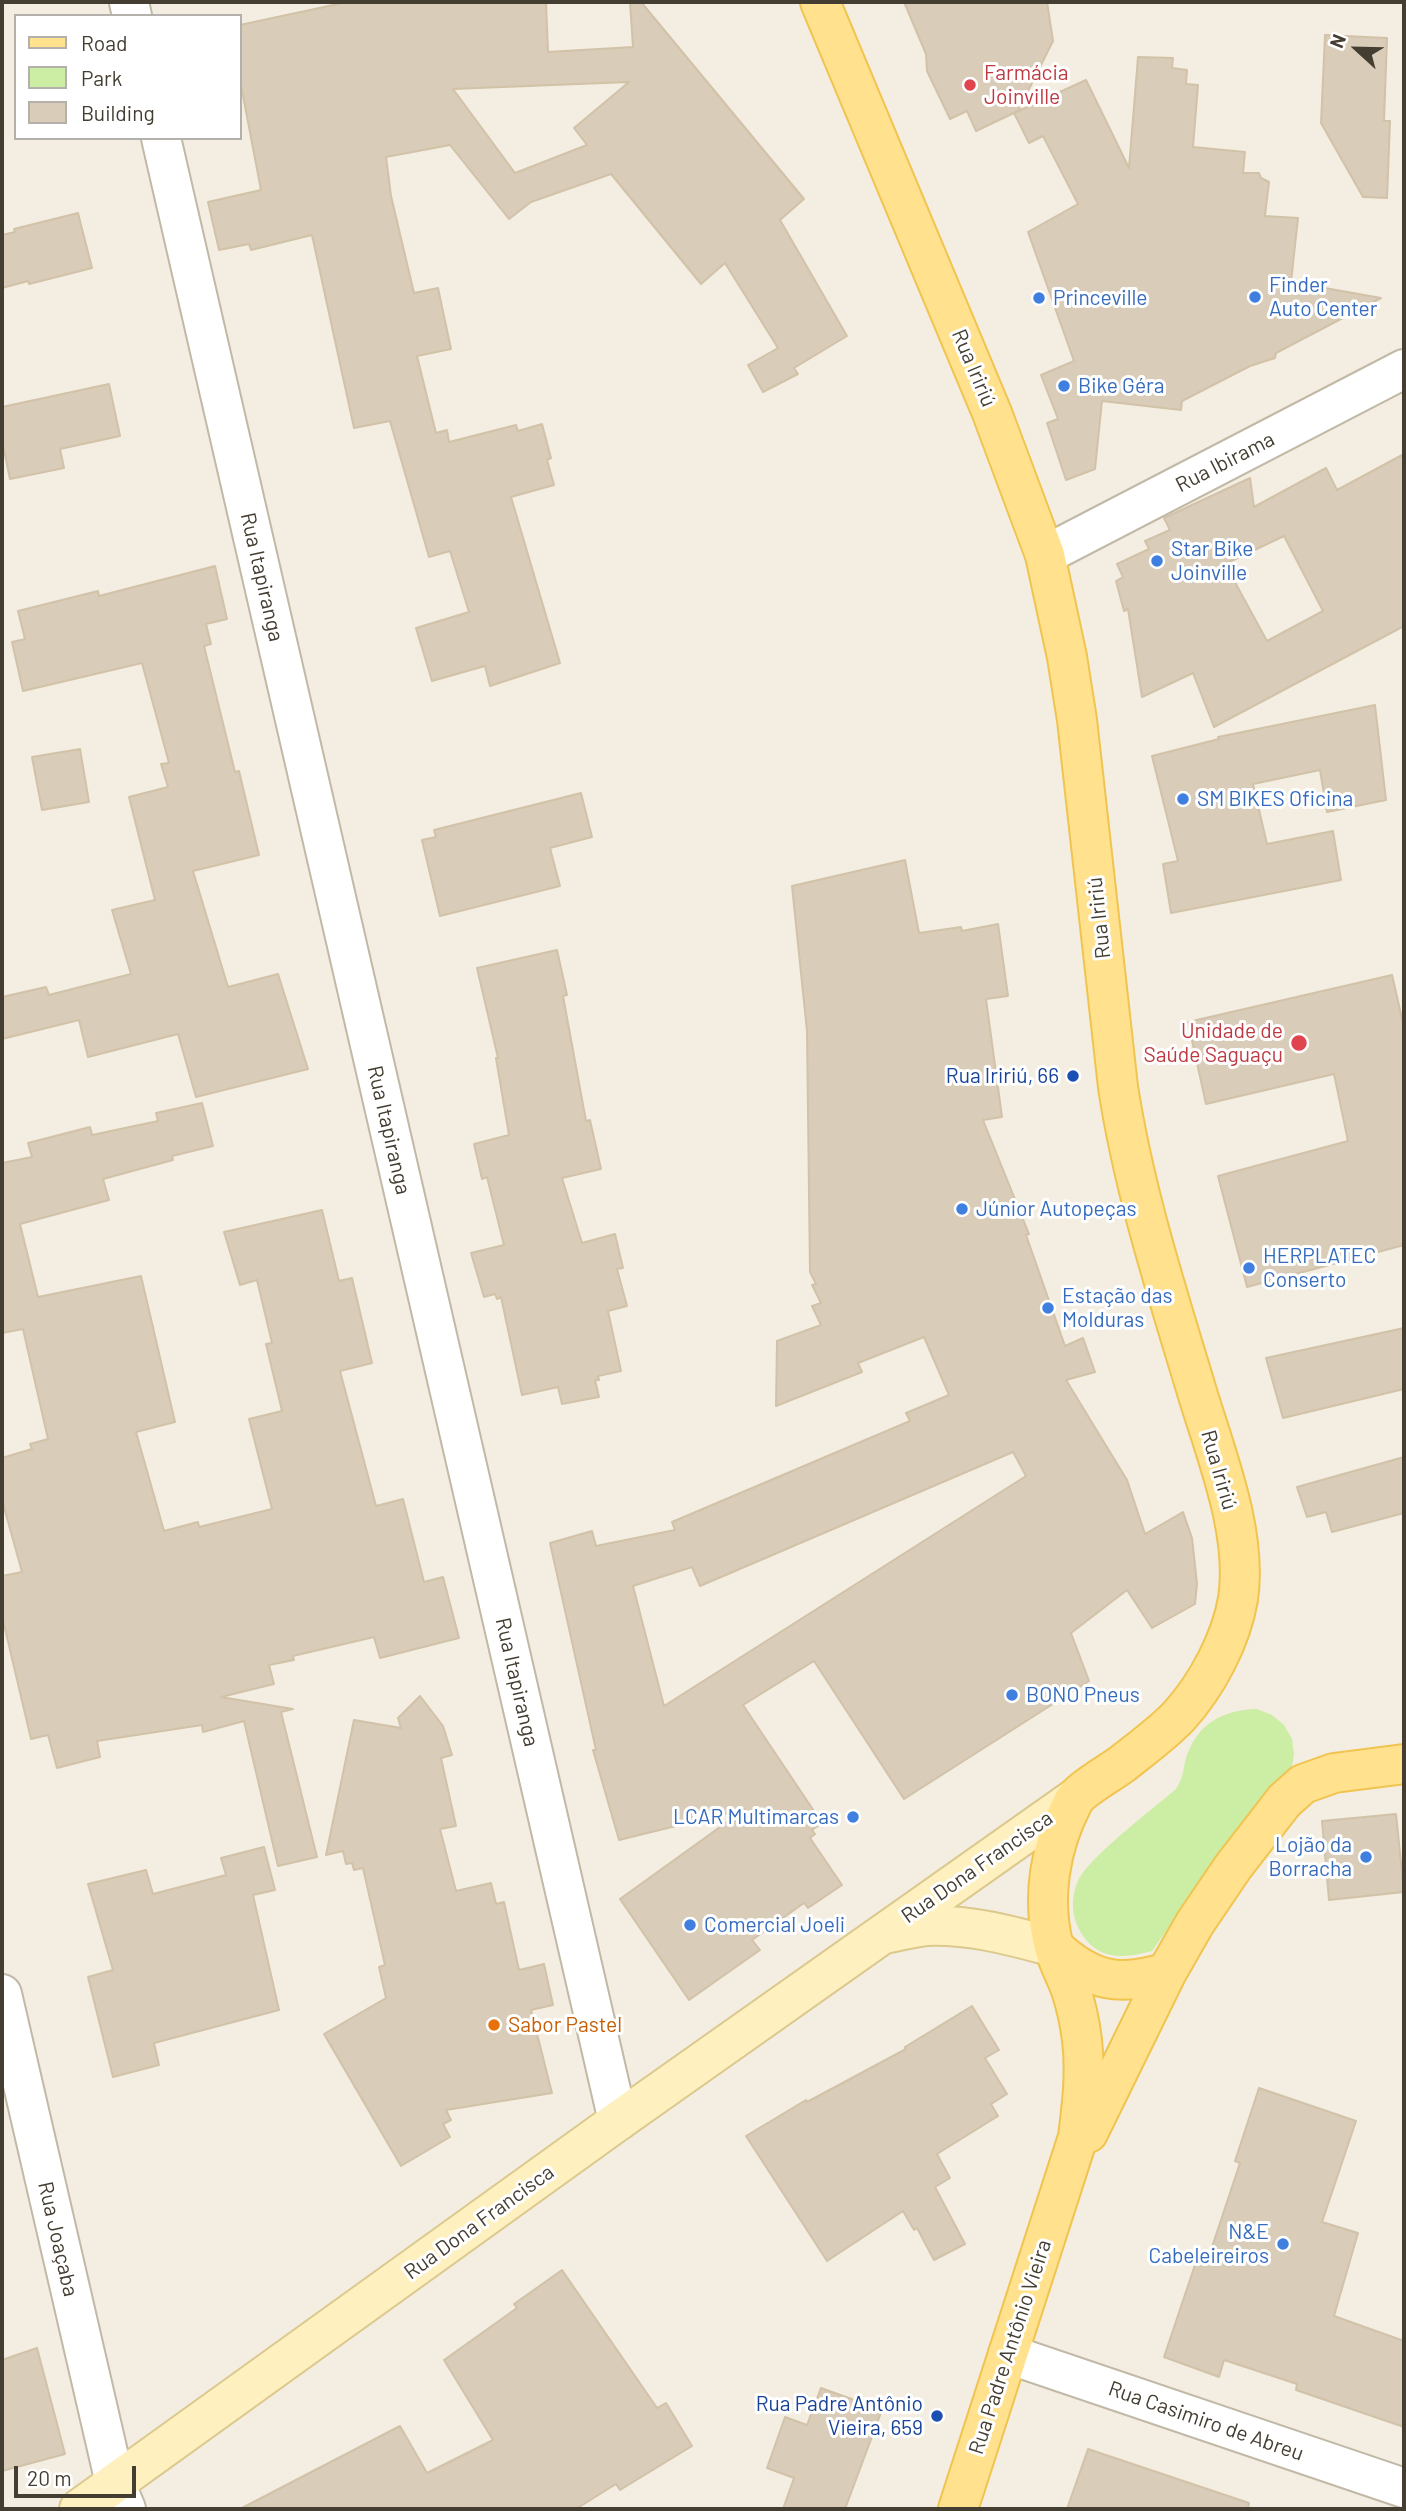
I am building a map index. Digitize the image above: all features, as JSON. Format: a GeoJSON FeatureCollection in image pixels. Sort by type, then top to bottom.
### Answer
{"type":"FeatureCollection","features":[{"type":"Feature","properties":{"kind":"main road","name":"Rua Iririú"},"geometry":{"type":"LineString","coordinates":[[820,2],[992,412],[1045,555],[1062,631],[1077,720],[1116,1074],[1125,1133],[1152,1238],[1236,1530],[1238,1599],[1227,1636],[1206,1679],[1178,1716],[1133,1755],[1074,1799]]}},
{"type":"Feature","properties":{"kind":"main road"},"geometry":{"type":"LineString","coordinates":[[1167,1972],[1195,1923],[1233,1867],[1284,1801],[1303,1784],[1334,1773],[1404,1764]]}},
{"type":"Feature","properties":{"kind":"main road","name":"Rua Dona Francisca"},"geometry":{"type":"LineString","coordinates":[[79,2509],[121,2496],[618,2121],[1074,1799]]}},
{"type":"Feature","properties":{"kind":"main road","name":"Rua Padre Antônio Vieira"},"geometry":{"type":"LineString","coordinates":[[958,2509],[1078,2137],[1084,2089],[1082,2040],[1072,1993],[1054,1947],[1048,1882],[1055,1847],[1074,1799]]}},
{"type":"Feature","properties":{"kind":"main road","name":"Rua Dona Francisca"},"geometry":{"type":"LineString","coordinates":[[880,1935],[923,1926],[983,1929],[1054,1947],[1072,1965],[1094,1976],[1119,1981],[1144,1979],[1167,1972]]}},
{"type":"Feature","properties":{"kind":"main road","name":"Rua Padre Antônio Vieira"},"geometry":{"type":"LineString","coordinates":[[1063,2184],[1167,1972]]}},
{"type":"Feature","properties":{"kind":"street","name":"Rua Itapiranga"},"geometry":{"type":"LineString","coordinates":[[161,140],[618,2121]]}},
{"type":"Feature","properties":{"kind":"street","name":"Rua Ibirama"},"geometry":{"type":"LineString","coordinates":[[1045,555],[1404,369]]}},
{"type":"Feature","properties":{"kind":"street","name":"Rua Joaçaba"},"geometry":{"type":"LineString","coordinates":[[2,1994],[121,2496]]}},
{"type":"Feature","properties":{"kind":"street","name":"Rua Casimiro de Abreu"},"geometry":{"type":"LineString","coordinates":[[1008,2354],[1404,2488]]}},
{"type":"Feature","properties":{"kind":"green space"},"geometry":{"type":"Polygon","coordinates":[[[1257,1709],[1272,1715],[1284,1725],[1292,1739],[1294,1755],[1291,1771],[1238,1832],[1152,1951],[1118,1956],[1101,1952],[1087,1941],[1075,1920],[1075,1889],[1084,1871],[1138,1820],[1176,1789],[1191,1746],[1204,1728],[1233,1712],[1257,1709]]]}},
{"type":"Feature","properties":{"kind":"building"},"geometry":{"type":"Polygon","coordinates":[[[347,2],[546,2],[548,52],[633,47],[630,2],[641,2],[804,199],[780,220],[847,336],[794,368],[798,374],[763,392],[748,365],[778,348],[725,263],[701,284],[611,174],[531,202],[509,219],[450,145],[386,157],[391,196],[414,293],[438,288],[451,349],[417,356],[436,433],[447,430],[449,442],[516,425],[518,431],[542,424],[551,458],[547,460],[554,485],[511,497],[560,663],[490,686],[485,666],[432,681],[416,628],[469,612],[450,551],[429,557],[390,421],[354,428],[312,235],[251,250],[249,244],[219,250],[208,202],[261,190],[242,90],[242,25],[347,2]],[[629,82],[453,89],[515,173],[587,145],[574,128],[629,82]]]}},
{"type":"Feature","properties":{"kind":"building"},"geometry":{"type":"Polygon","coordinates":[[[904,2],[1047,2],[1053,41],[1018,111],[976,131],[967,111],[950,119],[927,71],[926,54],[904,2]]]}},
{"type":"Feature","properties":{"kind":"building"},"geometry":{"type":"Polygon","coordinates":[[[1325,35],[1387,38],[1384,121],[1390,121],[1387,198],[1363,197],[1321,123],[1325,35]]]}},
{"type":"Feature","properties":{"kind":"building"},"geometry":{"type":"Polygon","coordinates":[[[1138,57],[1173,58],[1172,68],[1187,70],[1186,84],[1198,85],[1193,147],[1245,152],[1243,173],[1259,173],[1261,178],[1269,182],[1265,216],[1298,218],[1291,282],[1381,298],[1276,353],[1275,358],[1250,366],[1182,401],[1181,410],[1102,401],[1095,469],[1066,480],[1047,423],[1058,419],[1041,375],[1074,361],[1028,232],[1078,204],[1043,136],[1029,143],[1014,113],[1086,80],[1129,168],[1138,57]]]}},
{"type":"Feature","properties":{"kind":"building"},"geometry":{"type":"Polygon","coordinates":[[[78,213],[92,268],[2,288],[2,235],[15,232],[14,229],[78,213]]]}},
{"type":"Feature","properties":{"kind":"building"},"geometry":{"type":"Polygon","coordinates":[[[109,384],[120,436],[60,449],[64,468],[10,479],[2,440],[2,407],[109,384]]]}},
{"type":"Feature","properties":{"kind":"building"},"geometry":{"type":"Polygon","coordinates":[[[1404,454],[1404,626],[1214,727],[1193,673],[1142,697],[1128,609],[1124,611],[1116,581],[1123,577],[1117,564],[1149,549],[1145,541],[1170,530],[1164,518],[1250,478],[1254,507],[1326,468],[1337,490],[1404,454]],[[1284,536],[1225,564],[1267,641],[1323,611],[1284,536]]]}},
{"type":"Feature","properties":{"kind":"building"},"geometry":{"type":"Polygon","coordinates":[[[215,566],[227,619],[206,624],[211,644],[204,646],[259,855],[193,871],[228,987],[278,974],[308,1069],[196,1097],[178,1034],[88,1057],[79,1020],[2,1039],[2,997],[46,987],[49,995],[131,974],[112,910],[155,900],[129,797],[168,787],[161,764],[169,763],[142,663],[23,691],[12,642],[25,639],[18,611],[98,591],[99,596],[215,566]]]}},
{"type":"Feature","properties":{"kind":"building"},"geometry":{"type":"Polygon","coordinates":[[[1375,705],[1386,800],[1327,812],[1320,770],[1253,784],[1267,844],[1333,831],[1341,880],[1171,913],[1163,864],[1178,861],[1152,756],[1219,739],[1218,737],[1375,705]]]}},
{"type":"Feature","properties":{"kind":"building"},"geometry":{"type":"Polygon","coordinates":[[[80,749],[89,802],[42,810],[32,757],[80,749]]]}},
{"type":"Feature","properties":{"kind":"building"},"geometry":{"type":"Polygon","coordinates":[[[581,793],[592,837],[550,848],[560,886],[440,916],[422,840],[436,837],[434,830],[581,793]]]}},
{"type":"Feature","properties":{"kind":"building"},"geometry":{"type":"Polygon","coordinates":[[[905,860],[919,933],[961,927],[962,931],[998,924],[1008,996],[986,999],[1002,1117],[983,1120],[1029,1234],[1026,1235],[1065,1346],[1083,1338],[1095,1372],[1066,1380],[1127,1480],[1145,1534],[1183,1512],[1192,1538],[1197,1584],[1195,1604],[1152,1628],[1127,1590],[1071,1633],[1089,1681],[904,1799],[814,1661],[743,1705],[822,1823],[812,1830],[815,1834],[810,1838],[842,1885],[808,1908],[804,1903],[752,1940],[760,1950],[689,2000],[620,1899],[745,1809],[619,1840],[593,1750],[596,1750],[550,1543],[592,1531],[596,1546],[675,1530],[672,1522],[910,1421],[906,1413],[949,1395],[924,1337],[858,1363],[862,1372],[776,1406],[777,1341],[821,1325],[812,1306],[821,1303],[812,1285],[816,1284],[810,1272],[807,1031],[792,886],[905,860]],[[1013,1452],[700,1586],[692,1567],[633,1586],[664,1706],[1026,1476],[1013,1452]]]}},
{"type":"Feature","properties":{"kind":"building"},"geometry":{"type":"Polygon","coordinates":[[[557,950],[567,995],[563,996],[586,1121],[590,1120],[601,1169],[562,1178],[582,1243],[615,1234],[623,1268],[617,1269],[627,1306],[608,1311],[621,1371],[598,1376],[599,1380],[595,1380],[599,1397],[562,1404],[558,1387],[522,1395],[501,1297],[497,1299],[495,1294],[484,1297],[471,1253],[504,1245],[487,1177],[482,1179],[474,1144],[509,1135],[498,1058],[477,968],[557,950]]]}},
{"type":"Feature","properties":{"kind":"building"},"geometry":{"type":"Polygon","coordinates":[[[1392,975],[1404,1027],[1404,1245],[1247,1287],[1218,1176],[1348,1141],[1334,1074],[1206,1104],[1188,1022],[1392,975]]]}},
{"type":"Feature","properties":{"kind":"building"},"geometry":{"type":"Polygon","coordinates":[[[202,1103],[213,1146],[172,1156],[173,1160],[103,1179],[109,1200],[20,1224],[38,1297],[141,1276],[175,1422],[136,1432],[164,1531],[198,1522],[199,1527],[272,1509],[249,1419],[282,1411],[266,1344],[272,1343],[257,1280],[240,1285],[224,1232],[322,1210],[339,1281],[352,1278],[372,1363],[340,1371],[376,1506],[403,1499],[424,1582],[443,1577],[459,1638],[380,1658],[374,1637],[293,1656],[294,1660],[269,1665],[274,1684],[221,1697],[293,1709],[281,1712],[317,1857],[278,1866],[244,1721],[203,1732],[202,1725],[97,1741],[100,1757],[57,1768],[48,1735],[31,1739],[2,1616],[2,1576],[22,1572],[2,1500],[2,1458],[32,1449],[30,1444],[48,1439],[23,1329],[2,1333],[2,1163],[32,1157],[28,1143],[90,1127],[92,1135],[158,1121],[156,1113],[202,1103]]]}},
{"type":"Feature","properties":{"kind":"building"},"geometry":{"type":"Polygon","coordinates":[[[1404,1328],[1404,1389],[1283,1418],[1266,1358],[1404,1328]]]}},
{"type":"Feature","properties":{"kind":"building"},"geometry":{"type":"Polygon","coordinates":[[[1404,1457],[1404,1513],[1332,1532],[1326,1512],[1307,1517],[1297,1487],[1404,1457]]]}},
{"type":"Feature","properties":{"kind":"building"},"geometry":{"type":"Polygon","coordinates":[[[420,1696],[443,1726],[452,1755],[441,1758],[456,1826],[440,1829],[456,1891],[491,1883],[496,1904],[504,1902],[519,1970],[544,1964],[553,2005],[531,2010],[552,2093],[446,2110],[451,2120],[443,2124],[450,2137],[401,2166],[324,2034],[386,1998],[379,1967],[385,1965],[363,1868],[354,1870],[352,1863],[346,1864],[343,1851],[326,1855],[354,1720],[401,1728],[398,1718],[420,1696]]]}},
{"type":"Feature","properties":{"kind":"building"},"geometry":{"type":"Polygon","coordinates":[[[1396,1814],[1404,1892],[1329,1900],[1322,1821],[1396,1814]]]}},
{"type":"Feature","properties":{"kind":"building"},"geometry":{"type":"Polygon","coordinates":[[[264,1847],[275,1890],[253,1895],[279,2010],[154,2043],[159,2065],[113,2077],[88,1977],[113,1970],[88,1884],[146,1870],[153,1894],[226,1875],[221,1858],[264,1847]]]}},
{"type":"Feature","properties":{"kind":"building"},"geometry":{"type":"Polygon","coordinates":[[[972,2006],[999,2050],[985,2058],[1007,2094],[991,2104],[998,2116],[937,2154],[950,2178],[935,2187],[965,2244],[934,2260],[917,2228],[914,2230],[903,2211],[827,2261],[746,2136],[806,2100],[807,2102],[906,2049],[905,2047],[972,2006]]]}},
{"type":"Feature","properties":{"kind":"building"},"geometry":{"type":"Polygon","coordinates":[[[1259,2088],[1356,2121],[1322,2222],[1358,2233],[1334,2316],[1404,2341],[1404,2427],[1296,2390],[1297,2384],[1224,2360],[1219,2377],[1164,2357],[1199,2253],[1209,2256],[1240,2163],[1235,2161],[1259,2088]]]}},
{"type":"Feature","properties":{"kind":"building"},"geometry":{"type":"Polygon","coordinates":[[[562,2270],[657,2408],[666,2403],[692,2446],[620,2490],[616,2484],[576,2509],[240,2509],[400,2426],[427,2473],[493,2440],[444,2360],[517,2308],[514,2304],[562,2270]]]}},
{"type":"Feature","properties":{"kind":"building"},"geometry":{"type":"Polygon","coordinates":[[[37,2348],[65,2454],[2,2471],[2,2360],[37,2348]]]}},
{"type":"Feature","properties":{"kind":"building"},"geometry":{"type":"Polygon","coordinates":[[[821,2388],[882,2410],[845,2509],[783,2509],[794,2478],[767,2468],[785,2417],[807,2425],[821,2388]]]}},
{"type":"Feature","properties":{"kind":"building"},"geometry":{"type":"Polygon","coordinates":[[[1088,2449],[1249,2503],[1248,2509],[1067,2509],[1088,2449]]]}},
{"type":"Feature","properties":{"kind":"place","name":"Farmácia Joinville"},"geometry":{"type":"Point","coordinates":[970,85]}},
{"type":"Feature","properties":{"kind":"place","name":"Finder Auto Center"},"geometry":{"type":"Point","coordinates":[1255,297]}},
{"type":"Feature","properties":{"kind":"place","name":"Princeville"},"geometry":{"type":"Point","coordinates":[1039,298]}},
{"type":"Feature","properties":{"kind":"place","name":"Bike Géra"},"geometry":{"type":"Point","coordinates":[1064,386]}},
{"type":"Feature","properties":{"kind":"place","name":"Star Bike Joinville"},"geometry":{"type":"Point","coordinates":[1157,561]}},
{"type":"Feature","properties":{"kind":"place","name":"SM BIKES Oficina"},"geometry":{"type":"Point","coordinates":[1183,799]}},
{"type":"Feature","properties":{"kind":"place","name":"Unidade de Saúde Saguaçu"},"geometry":{"type":"Point","coordinates":[1299,1043]}},
{"type":"Feature","properties":{"kind":"place","name":"Rua Iririú, 66"},"geometry":{"type":"Point","coordinates":[1073,1076]}},
{"type":"Feature","properties":{"kind":"place","name":"Júnior Autopeças"},"geometry":{"type":"Point","coordinates":[962,1209]}},
{"type":"Feature","properties":{"kind":"place","name":"HERPLATEC Conserto"},"geometry":{"type":"Point","coordinates":[1249,1268]}},
{"type":"Feature","properties":{"kind":"place","name":"Estação das Molduras"},"geometry":{"type":"Point","coordinates":[1048,1308]}},
{"type":"Feature","properties":{"kind":"place","name":"BONO Pneus"},"geometry":{"type":"Point","coordinates":[1012,1695]}},
{"type":"Feature","properties":{"kind":"place","name":"LCAR Multimarcas"},"geometry":{"type":"Point","coordinates":[853,1817]}},
{"type":"Feature","properties":{"kind":"place","name":"Lojão da Borracha"},"geometry":{"type":"Point","coordinates":[1366,1857]}},
{"type":"Feature","properties":{"kind":"place","name":"Comercial Joeli"},"geometry":{"type":"Point","coordinates":[690,1925]}},
{"type":"Feature","properties":{"kind":"place","name":"Sabor Pastel"},"geometry":{"type":"Point","coordinates":[494,2025]}},
{"type":"Feature","properties":{"kind":"place","name":"N&E Cabeleireiros"},"geometry":{"type":"Point","coordinates":[1283,2244]}},
{"type":"Feature","properties":{"kind":"place","name":"Rua Padre Antônio Vieira, 659"},"geometry":{"type":"Point","coordinates":[937,2416]}}]}
